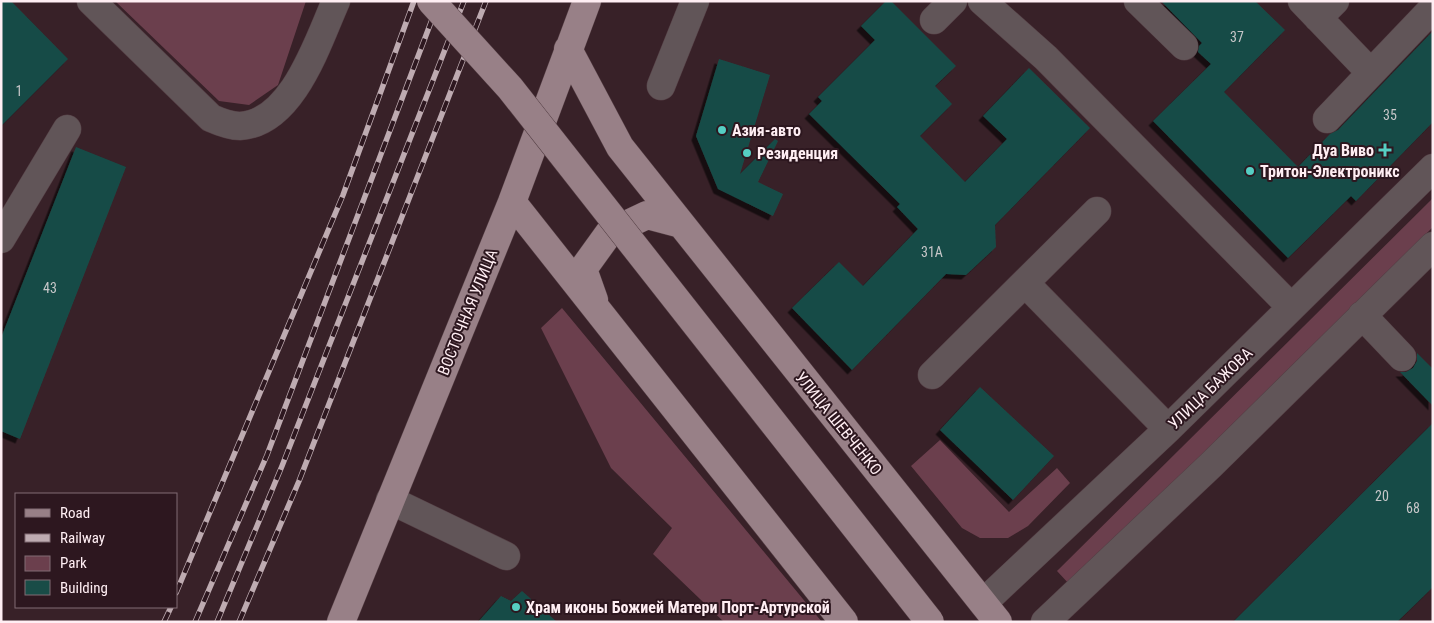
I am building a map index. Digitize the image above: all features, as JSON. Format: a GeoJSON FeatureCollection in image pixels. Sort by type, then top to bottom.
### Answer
{"type":"FeatureCollection","features":[{"type":"Feature","properties":{"kind":"main road"},"geometry":{"type":"LineString","coordinates":[[431,1],[510,88],[930,622]]}},
{"type":"Feature","properties":{"kind":"main road","name":"ВОСТОЧНАЯ УЛИЦА"},"geometry":{"type":"LineString","coordinates":[[341,622],[512,202],[587,1]]}},
{"type":"Feature","properties":{"kind":"main road","name":"УЛИЦА ШЕВЧЕНКО"},"geometry":{"type":"LineString","coordinates":[[568,49],[620,146],[990,613]]}},
{"type":"Feature","properties":{"kind":"main road"},"geometry":{"type":"LineString","coordinates":[[512,202],[844,622]]}},
{"type":"Feature","properties":{"kind":"main road"},"geometry":{"type":"LineString","coordinates":[[598,313],[583,269],[609,233],[647,215],[681,224]]}},
{"type":"Feature","properties":{"kind":"street"},"geometry":{"type":"LineString","coordinates":[[92,1],[211,118],[225,124],[240,126],[268,116],[294,90],[303,76],[336,1]]}},
{"type":"Feature","properties":{"kind":"street"},"geometry":{"type":"LineString","coordinates":[[661,86],[695,1]]}},
{"type":"Feature","properties":{"kind":"street"},"geometry":{"type":"LineString","coordinates":[[934,20],[953,1]]}},
{"type":"Feature","properties":{"kind":"street"},"geometry":{"type":"LineString","coordinates":[[982,1],[1046,58],[1291,307]]}},
{"type":"Feature","properties":{"kind":"street"},"geometry":{"type":"LineString","coordinates":[[1138,1],[1184,46]]}},
{"type":"Feature","properties":{"kind":"street"},"geometry":{"type":"LineString","coordinates":[[1318,7],[1371,73]]}},
{"type":"Feature","properties":{"kind":"street"},"geometry":{"type":"LineString","coordinates":[[1327,119],[1433,8]]}},
{"type":"Feature","properties":{"kind":"street"},"geometry":{"type":"LineString","coordinates":[[1,239],[67,129]]}},
{"type":"Feature","properties":{"kind":"street","name":"УЛИЦА БАЖОВА"},"geometry":{"type":"LineString","coordinates":[[990,613],[1168,428],[1433,168]]}},
{"type":"Feature","properties":{"kind":"street"},"geometry":{"type":"LineString","coordinates":[[932,374],[1097,211]]}},
{"type":"Feature","properties":{"kind":"street"},"geometry":{"type":"LineString","coordinates":[[1045,622],[1211,465],[1433,246]]}},
{"type":"Feature","properties":{"kind":"street"},"geometry":{"type":"LineString","coordinates":[[1025,283],[1065,326],[1168,428]]}},
{"type":"Feature","properties":{"kind":"street"},"geometry":{"type":"LineString","coordinates":[[1362,315],[1402,357]]}},
{"type":"Feature","properties":{"kind":"street"},"geometry":{"type":"LineString","coordinates":[[390,500],[506,556]]}},
{"type":"Feature","properties":{"kind":"green space"},"geometry":{"type":"Polygon","coordinates":[[[115,1],[306,1],[278,85],[249,105],[219,101],[115,1]]]}},
{"type":"Feature","properties":{"kind":"green space"},"geometry":{"type":"Polygon","coordinates":[[[1433,198],[1433,227],[1070,585],[1057,571],[1433,198]]]}},
{"type":"Feature","properties":{"kind":"green space"},"geometry":{"type":"Polygon","coordinates":[[[562,308],[822,622],[724,622],[653,554],[672,528],[611,468],[541,328],[562,308]]]}},
{"type":"Feature","properties":{"kind":"green space"},"geometry":{"type":"Polygon","coordinates":[[[940,440],[1009,512],[1057,468],[1070,483],[1028,526],[1008,538],[980,538],[962,528],[911,466],[940,440]]]}},
{"type":"Feature","properties":{"kind":"building"},"geometry":{"type":"Polygon","coordinates":[[[1,1],[11,1],[68,59],[1,126],[1,1]]]}},
{"type":"Feature","properties":{"kind":"building"},"geometry":{"type":"Polygon","coordinates":[[[886,1],[891,1],[956,66],[935,86],[952,104],[920,136],[965,182],[1007,139],[983,116],[1029,68],[1090,128],[995,225],[996,247],[966,275],[946,274],[852,370],[792,308],[839,262],[863,286],[918,229],[897,207],[900,204],[809,114],[822,101],[818,97],[875,40],[861,26],[886,1]]]}},
{"type":"Feature","properties":{"kind":"building"},"geometry":{"type":"Polygon","coordinates":[[[1161,1],[1255,1],[1285,30],[1224,92],[1298,167],[1330,134],[1338,130],[1433,31],[1433,122],[1356,201],[1351,196],[1288,258],[1153,121],[1211,64],[1198,52],[1199,46],[1202,43],[1161,1]]]}},
{"type":"Feature","properties":{"kind":"building"},"geometry":{"type":"Polygon","coordinates":[[[719,59],[770,75],[740,174],[775,139],[778,141],[758,182],[783,194],[773,216],[718,189],[696,136],[719,59]]]}},
{"type":"Feature","properties":{"kind":"building"},"geometry":{"type":"Polygon","coordinates":[[[76,147],[126,167],[20,439],[1,431],[1,338],[76,147]]]}},
{"type":"Feature","properties":{"kind":"building"},"geometry":{"type":"Polygon","coordinates":[[[1417,353],[1433,369],[1433,406],[1400,372],[1406,372],[1413,368],[1417,361],[1417,353]]]}},
{"type":"Feature","properties":{"kind":"building"},"geometry":{"type":"Polygon","coordinates":[[[980,387],[1054,456],[1013,500],[940,430],[980,387]]]}},
{"type":"Feature","properties":{"kind":"building"},"geometry":{"type":"Polygon","coordinates":[[[1433,423],[1433,587],[1397,622],[1233,622],[1433,423]]]}},
{"type":"Feature","properties":{"kind":"building","name":"Храм иконы Божией Матери Порт-Артурской"},"geometry":{"type":"Polygon","coordinates":[[[522,591],[557,622],[478,622],[501,596],[511,601],[522,591]]]}},
{"type":"Feature","properties":{"kind":"railway"},"geometry":{"type":"LineString","coordinates":[[178,588],[343,195],[414,1]]}},
{"type":"Feature","properties":{"kind":"railway"},"geometry":{"type":"LineString","coordinates":[[195,622],[267,455],[439,1]]}},
{"type":"Feature","properties":{"kind":"railway"},"geometry":{"type":"LineString","coordinates":[[217,622],[282,466],[464,1]]}},
{"type":"Feature","properties":{"kind":"railway"},"geometry":{"type":"LineString","coordinates":[[239,622],[299,481],[486,1]]}},
{"type":"Feature","properties":{"kind":"railway"},"geometry":{"type":"LineString","coordinates":[[164,622],[171,608]]}},
{"type":"Feature","properties":{"kind":"place","name":"Азия-авто"},"geometry":{"type":"Point","coordinates":[722,130]}},
{"type":"Feature","properties":{"kind":"place","name":"Дуа Виво"},"geometry":{"type":"Point","coordinates":[1385,150]}},
{"type":"Feature","properties":{"kind":"place","name":"Резиденция"},"geometry":{"type":"Point","coordinates":[747,153]}},
{"type":"Feature","properties":{"kind":"place","name":"Тритон-Электроникс"},"geometry":{"type":"Point","coordinates":[1250,171]}},
{"type":"Feature","properties":{"kind":"place","name":"Храм иконы Божией Матери Порт-Артурской"},"geometry":{"type":"Point","coordinates":[516,607]}}]}
